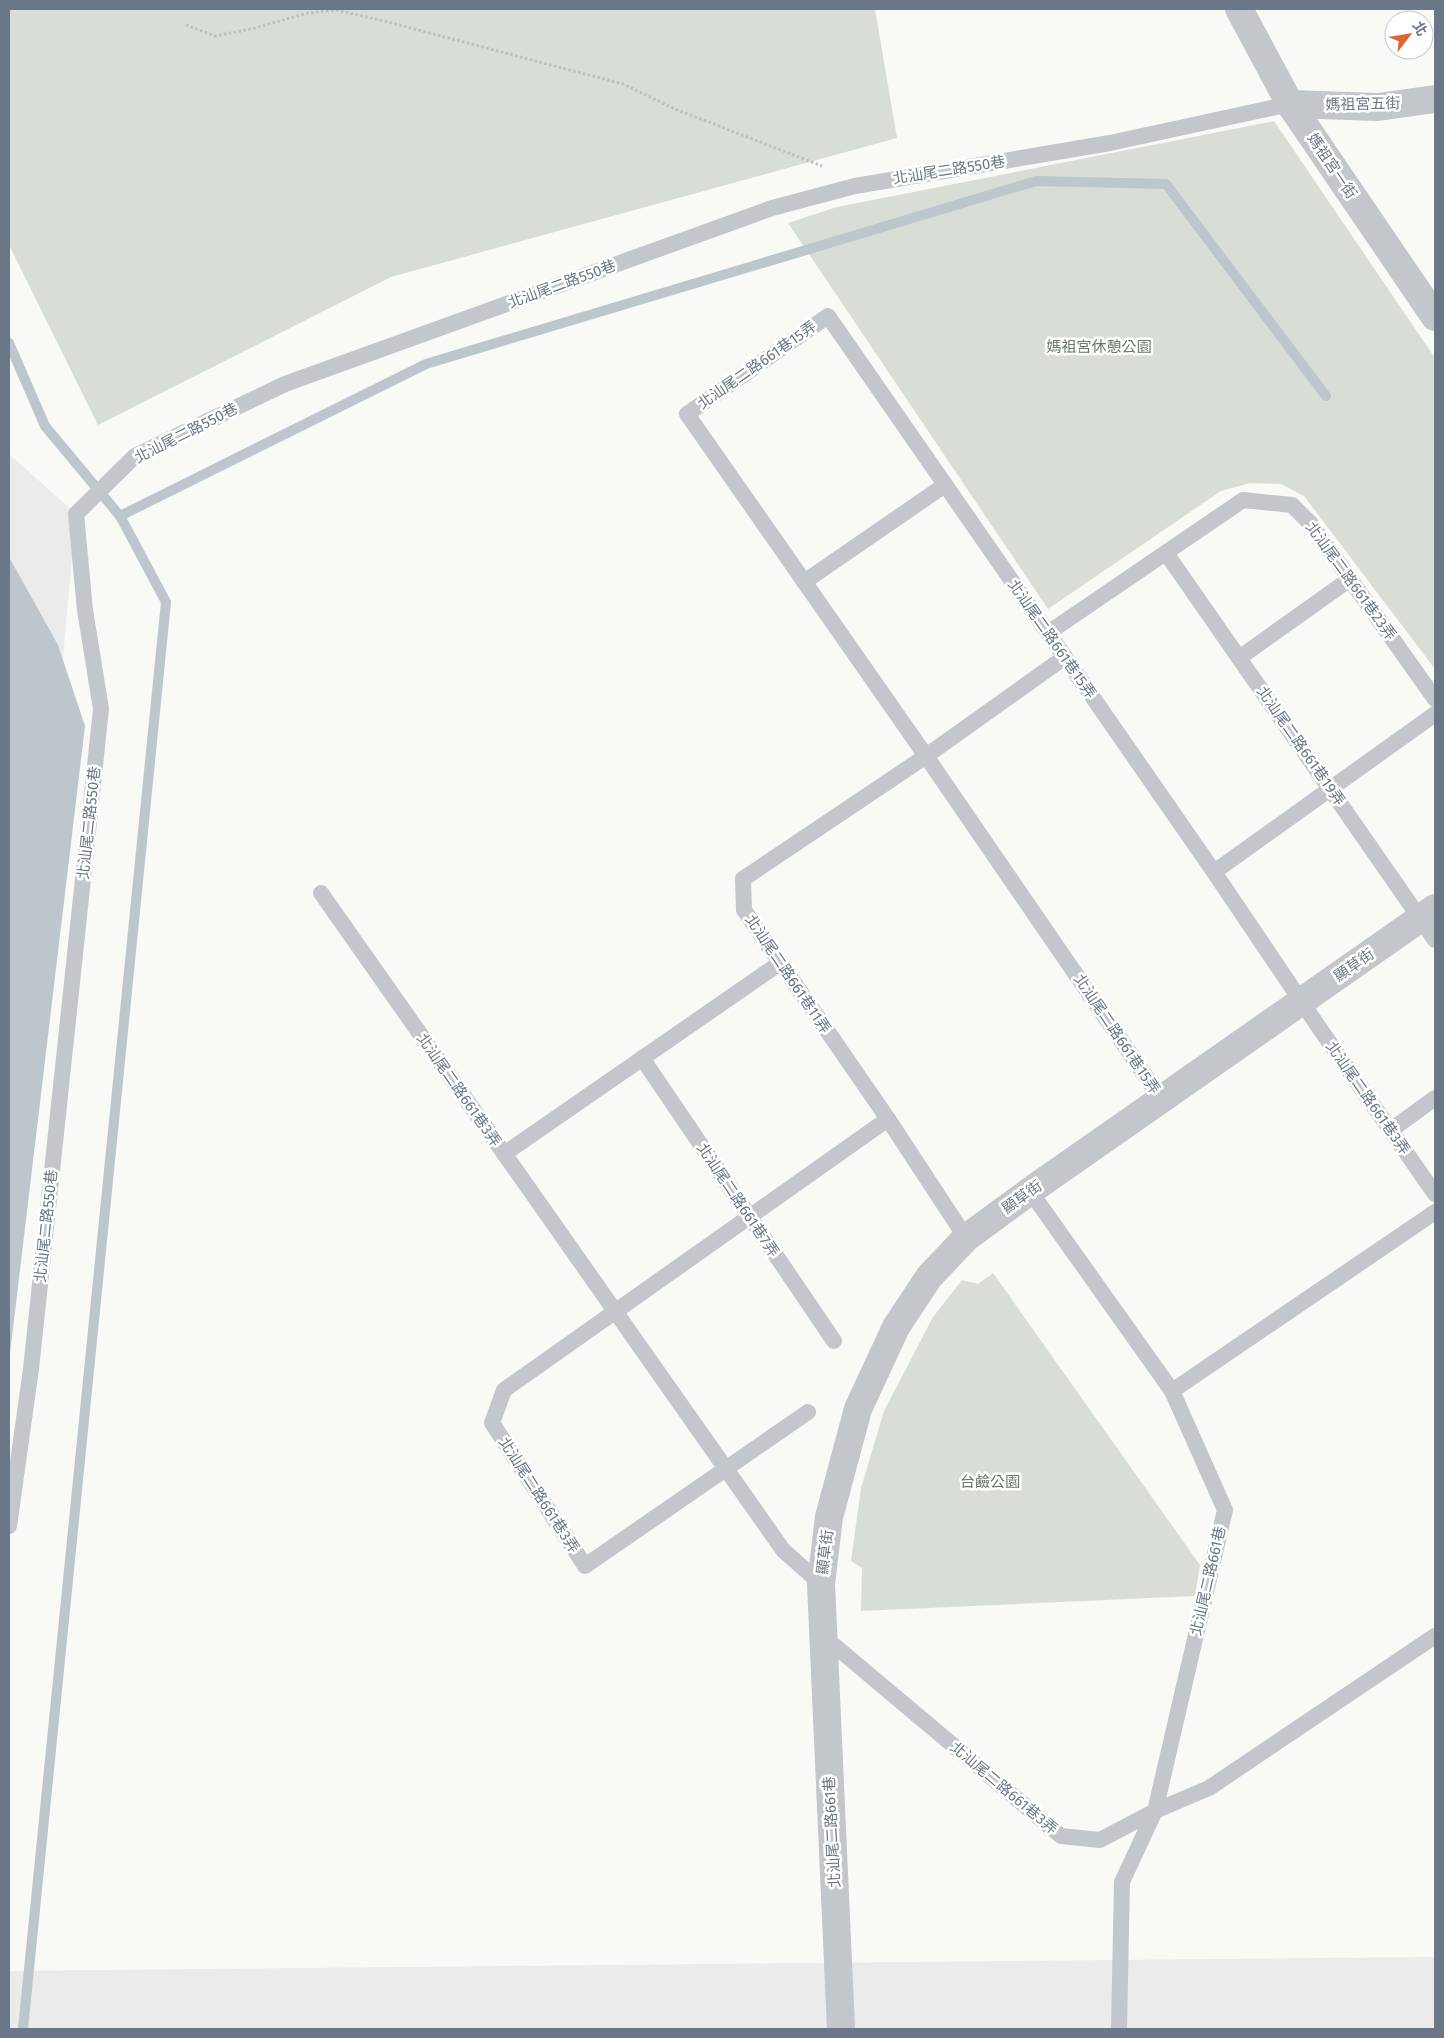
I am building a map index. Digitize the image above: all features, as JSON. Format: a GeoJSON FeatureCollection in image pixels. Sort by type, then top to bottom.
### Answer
{"type":"FeatureCollection","features":[{"type":"Feature","properties":{"kind":"street","name":"媽祖宮一街"},"geometry":{"type":"LineString","coordinates":[[1239,9],[1290,104],[1435,317]]}},
{"type":"Feature","properties":{"kind":"street","name":"媽祖宮五街"},"geometry":{"type":"LineString","coordinates":[[1290,104],[1378,106],[1435,99]]}},
{"type":"Feature","properties":{"kind":"street","name":"顯草街"},"geometry":{"type":"LineString","coordinates":[[823,1636],[821,1584],[829,1517],[858,1409],[896,1327],[929,1277],[966,1238],[1030,1191],[1301,1002],[1430,922]]}},
{"type":"Feature","properties":{"kind":"street","name":"北汕尾二路661巷"},"geometry":{"type":"LineString","coordinates":[[823,1636],[841,2029]]}},
{"type":"Feature","properties":{"kind":"lane","name":"北汕尾二路550巷"},"geometry":{"type":"LineString","coordinates":[[9,1526],[30,1369],[101,709],[85,610],[76,514],[135,456],[285,384],[772,208],[855,186],[1110,143],[1290,104]]}},
{"type":"Feature","properties":{"kind":"lane","name":"北汕尾二路661巷15弄"},"geometry":{"type":"LineString","coordinates":[[1162,1100],[926,756],[687,414],[828,316],[1214,872],[1301,1002]]}},
{"type":"Feature","properties":{"kind":"lane"},"geometry":{"type":"LineString","coordinates":[[804,582],[944,485]]}},
{"type":"Feature","properties":{"kind":"lane","name":"北汕尾二路661巷23弄"},"geometry":{"type":"LineString","coordinates":[[1166,553],[1243,500],[1292,505],[1311,524],[1435,700]]}},
{"type":"Feature","properties":{"kind":"lane"},"geometry":{"type":"LineString","coordinates":[[1048,632],[1166,553]]}},
{"type":"Feature","properties":{"kind":"lane","name":"北汕尾二路661巷19弄"},"geometry":{"type":"LineString","coordinates":[[1166,553],[1331,788],[1430,922]]}},
{"type":"Feature","properties":{"kind":"lane"},"geometry":{"type":"LineString","coordinates":[[1239,658],[1350,579]]}},
{"type":"Feature","properties":{"kind":"lane","name":"北汕尾二路661巷11弄"},"geometry":{"type":"LineString","coordinates":[[966,1238],[888,1119],[744,910],[744,879],[926,756],[1065,658]]}},
{"type":"Feature","properties":{"kind":"lane"},"geometry":{"type":"LineString","coordinates":[[1214,872],[1435,714]]}},
{"type":"Feature","properties":{"kind":"lane","name":"北汕尾二路661巷3弄"},"geometry":{"type":"LineString","coordinates":[[321,893],[783,1550],[821,1584]]}},
{"type":"Feature","properties":{"kind":"lane"},"geometry":{"type":"LineString","coordinates":[[504,1154],[780,963]]}},
{"type":"Feature","properties":{"kind":"lane","name":"北汕尾二路661巷3弄"},"geometry":{"type":"LineString","coordinates":[[1301,1002],[1435,1194]]}},
{"type":"Feature","properties":{"kind":"lane","name":"北汕尾二路661巷7弄"},"geometry":{"type":"LineString","coordinates":[[642,1058],[834,1341]]}},
{"type":"Feature","properties":{"kind":"lane"},"geometry":{"type":"LineString","coordinates":[[1391,1130],[1435,1098]]}},
{"type":"Feature","properties":{"kind":"lane","name":"北汕尾二路661巷3弄"},"geometry":{"type":"LineString","coordinates":[[808,1412],[586,1566],[492,1423],[504,1390],[888,1119]]}},
{"type":"Feature","properties":{"kind":"lane","name":"北汕尾二路661巷"},"geometry":{"type":"LineString","coordinates":[[1030,1191],[1172,1391],[1225,1510],[1155,1811],[1122,1882],[1119,2029]]}},
{"type":"Feature","properties":{"kind":"lane"},"geometry":{"type":"LineString","coordinates":[[1172,1391],[1435,1212]]}},
{"type":"Feature","properties":{"kind":"lane","name":"北汕尾二路661巷3弄"},"geometry":{"type":"LineString","coordinates":[[823,1636],[1061,1836],[1100,1840],[1155,1811],[1208,1788],[1435,1636]]}},
{"type":"Feature","properties":{"kind":"path"},"geometry":{"type":"LineString","coordinates":[[186,25],[215,36],[251,29],[308,13],[336,10],[384,21],[623,84],[675,108],[832,170],[855,186]]}},
{"type":"Feature","properties":{"kind":"shaded area"},"geometry":{"type":"Polygon","coordinates":[[[9,454],[76,514],[9,1248],[9,454]]]}},
{"type":"Feature","properties":{"kind":"shaded area"},"geometry":{"type":"Polygon","coordinates":[[[9,557],[58,645],[85,726],[9,1362],[9,557]]]}},
{"type":"Feature","properties":{"kind":"shaded area"},"geometry":{"type":"Polygon","coordinates":[[[1435,1957],[1435,2029],[9,2029],[9,1971],[1435,1957]]]}},
{"type":"Feature","properties":{"kind":"green space"},"geometry":{"type":"Polygon","coordinates":[[[9,9],[875,9],[897,138],[391,277],[98,425],[9,245],[9,9]]]}},
{"type":"Feature","properties":{"kind":"green space","name":"媽祖宮休憩公園"},"geometry":{"type":"Polygon","coordinates":[[[1274,121],[1435,358],[1435,669],[1304,496],[1281,484],[1250,483],[1221,491],[1048,609],[788,223],[837,207],[1274,121]]]}},
{"type":"Feature","properties":{"kind":"green space","name":"台鹼公園"},"geometry":{"type":"Polygon","coordinates":[[[993,1273],[1200,1565],[1195,1596],[861,1611],[862,1568],[851,1561],[861,1488],[884,1411],[933,1317],[962,1280],[978,1284],[993,1273]]]}},
{"type":"Feature","properties":{"kind":"waterway"},"geometry":{"type":"LineString","coordinates":[[120,516],[426,364],[1036,181],[1166,184],[1326,396]]}},
{"type":"Feature","properties":{"kind":"waterway"},"geometry":{"type":"LineString","coordinates":[[9,343],[45,426],[120,516],[166,602],[23,2029]]}}]}
